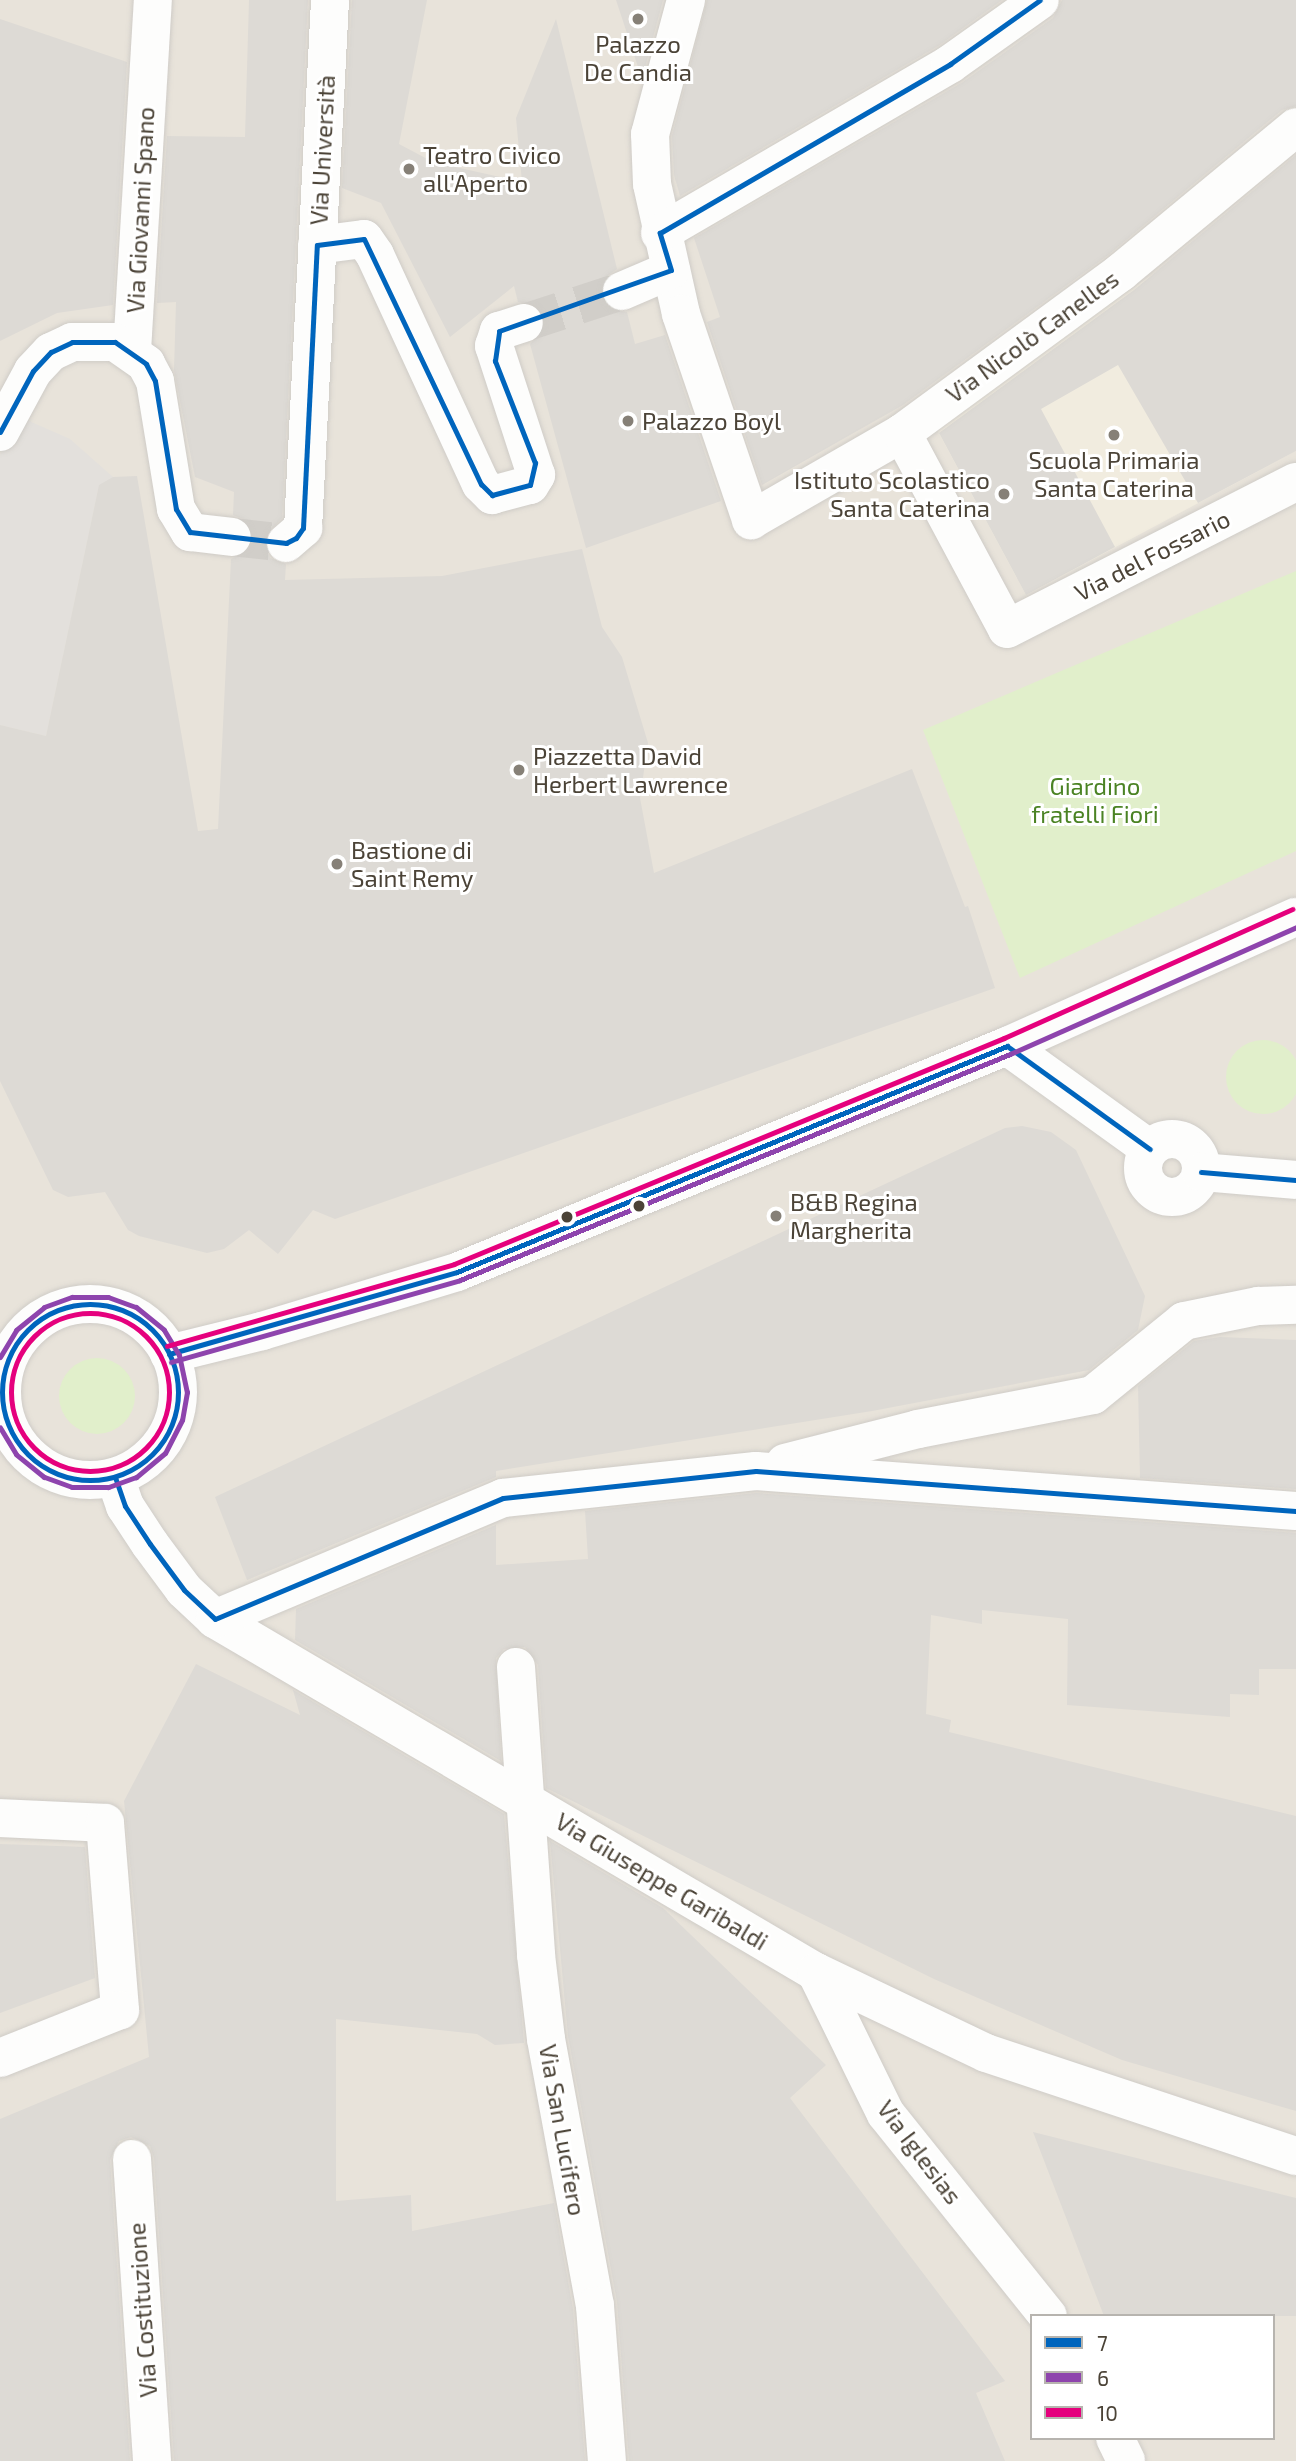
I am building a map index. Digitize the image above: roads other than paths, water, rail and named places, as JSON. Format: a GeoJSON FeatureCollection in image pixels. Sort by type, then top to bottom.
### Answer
{"type":"FeatureCollection","features":[{"type":"Feature","properties":{"kind":"street","name":"Via Giovanni Spano"},"geometry":{"type":"LineString","coordinates":[[132,351],[153,0]]}},
{"type":"Feature","properties":{"kind":"street","name":"Via Università"},"geometry":{"type":"LineString","coordinates":[[286,543],[303,527],[330,0]]}},
{"type":"Feature","properties":{"kind":"street"},"geometry":{"type":"LineString","coordinates":[[622,291],[671,270],[660,233],[650,134],[686,0]]}},
{"type":"Feature","properties":{"kind":"street"},"geometry":{"type":"LineString","coordinates":[[660,233],[950,64],[1040,0]]}},
{"type":"Feature","properties":{"kind":"street","name":"Via Nicolò Canelles"},"geometry":{"type":"LineString","coordinates":[[671,270],[681,314],[751,520],[902,433],[1121,272],[1296,127]]}},
{"type":"Feature","properties":{"kind":"street"},"geometry":{"type":"LineString","coordinates":[[317,245],[364,239],[375,255],[481,484],[492,495],[530,485],[536,475],[495,353],[499,331],[524,323]]}},
{"type":"Feature","properties":{"kind":"street"},"geometry":{"type":"LineString","coordinates":[[0,432],[33,371],[51,352],[72,341],[94,339],[132,351],[155,381],[176,509],[190,532],[232,537]]}},
{"type":"Feature","properties":{"kind":"street","name":"Via del Fossario"},"geometry":{"type":"LineString","coordinates":[[902,433],[1007,629],[1296,482]]}},
{"type":"Feature","properties":{"kind":"street"},"geometry":{"type":"LineString","coordinates":[[169,1354],[262,1331],[457,1272],[1007,1046],[1296,917]]}},
{"type":"Feature","properties":{"kind":"street"},"geometry":{"type":"LineString","coordinates":[[1007,1046],[1150,1149],[1145,1177],[1157,1193],[1185,1194],[1201,1172],[1296,1180]]}},
{"type":"Feature","properties":{"kind":"street"},"geometry":{"type":"LineString","coordinates":[[77,1304],[105,1306],[131,1314],[160,1338],[169,1354],[178,1390],[171,1426],[142,1464],[115,1477],[75,1479],[56,1474],[30,1457],[11,1456],[3,1404],[2,1367],[23,1334],[38,1320],[77,1304]]}},
{"type":"Feature","properties":{"kind":"street"},"geometry":{"type":"LineString","coordinates":[[215,1619],[503,1497],[755,1471],[918,1429],[1093,1395],[1184,1321],[1258,1306],[1296,1305]]}},
{"type":"Feature","properties":{"kind":"street"},"geometry":{"type":"LineString","coordinates":[[755,1471],[1296,1511]]}},
{"type":"Feature","properties":{"kind":"street","name":"Via Giuseppe Garibaldi"},"geometry":{"type":"LineString","coordinates":[[115,1477],[125,1506],[150,1544],[184,1590],[215,1619],[816,1972],[986,2053],[1296,2156]]}},
{"type":"Feature","properties":{"kind":"street","name":"Via San Lucifero"},"geometry":{"type":"LineString","coordinates":[[516,1667],[523,1798],[544,2027],[595,2306],[607,2461]]}},
{"type":"Feature","properties":{"kind":"street"},"geometry":{"type":"LineString","coordinates":[[0,1818],[105,1823],[120,2010],[0,2058]]}},
{"type":"Feature","properties":{"kind":"street","name":"Via Iglesias"},"geometry":{"type":"LineString","coordinates":[[816,1972],[886,2114],[1046,2314]]}},
{"type":"Feature","properties":{"kind":"street","name":"Via Costituzione"},"geometry":{"type":"LineString","coordinates":[[132,2159],[152,2461]]}},
{"type":"Feature","properties":{"kind":"street"},"geometry":{"type":"LineString","coordinates":[[1116,2440],[1126,2461]]}},
{"type":"Feature","properties":{"kind":"tunnel"},"geometry":{"type":"LineString","coordinates":[[524,323],[622,291]]}},
{"type":"Feature","properties":{"kind":"tunnel"},"geometry":{"type":"LineString","coordinates":[[232,537],[286,543]]}},
{"type":"Feature","properties":{"kind":"place","name":"Palazzo De Candia"},"geometry":{"type":"Point","coordinates":[638,19]}},
{"type":"Feature","properties":{"kind":"place","name":"Teatro Civico all'Aperto"},"geometry":{"type":"Point","coordinates":[409,169]}},
{"type":"Feature","properties":{"kind":"place","name":"Palazzo Boyl"},"geometry":{"type":"Point","coordinates":[628,421]}},
{"type":"Feature","properties":{"kind":"place","name":"Scuola Primaria Santa Caterina"},"geometry":{"type":"Point","coordinates":[1114,435]}},
{"type":"Feature","properties":{"kind":"place","name":"Istituto Scolastico Santa Caterina"},"geometry":{"type":"Point","coordinates":[1004,494]}},
{"type":"Feature","properties":{"kind":"place","name":"Piazzetta David Herbert Lawrence"},"geometry":{"type":"Point","coordinates":[519,770]}},
{"type":"Feature","properties":{"kind":"place","name":"Bastione di Saint Remy"},"geometry":{"type":"Point","coordinates":[337,864]}},
{"type":"Feature","properties":{"kind":"place","name":"B&B Regina Margherita"},"geometry":{"type":"Point","coordinates":[776,1216]}},
{"type":"Feature","properties":{"kind":"park label","name":"Giardino fratelli Fiori"},"geometry":{"type":"Point","coordinates":[1095,800]}}]}
